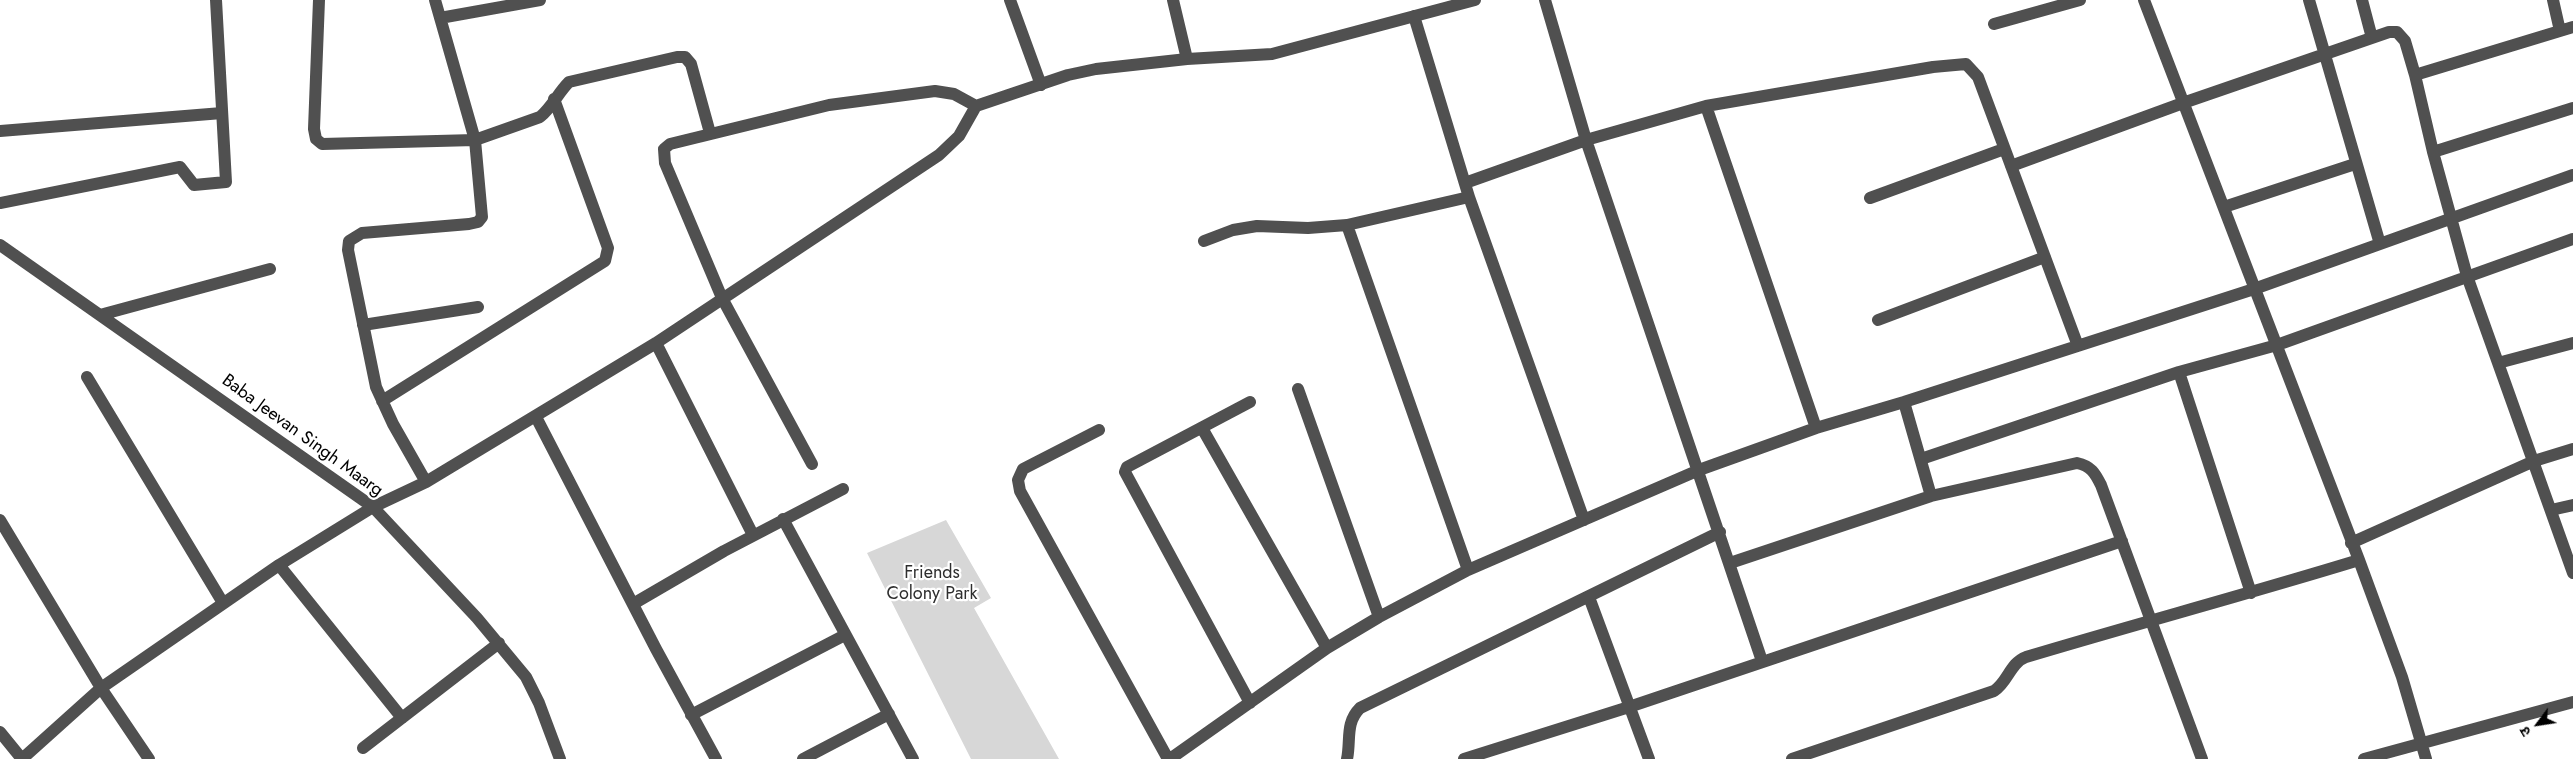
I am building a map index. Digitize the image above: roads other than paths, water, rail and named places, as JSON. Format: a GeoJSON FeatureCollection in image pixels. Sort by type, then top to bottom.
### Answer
{"type":"FeatureCollection","features":[{"type":"Feature","properties":{"kind":"street"},"geometry":{"type":"LineString","coordinates":[[0,203],[180,167],[194,185],[226,182],[216,0]]}},
{"type":"Feature","properties":{"kind":"street"},"geometry":{"type":"LineString","coordinates":[[319,0],[314,129],[316,139],[322,144],[475,140],[540,117],[548,111],[554,99],[569,82],[677,57],[685,58],[693,70],[710,134]]}},
{"type":"Feature","properties":{"kind":"street"},"geometry":{"type":"LineString","coordinates":[[426,482],[382,401],[374,378],[348,250],[350,241],[362,233],[478,222],[483,209],[475,140],[435,0]]}},
{"type":"Feature","properties":{"kind":"street"},"geometry":{"type":"LineString","coordinates":[[440,18],[540,0]]}},
{"type":"Feature","properties":{"kind":"street"},"geometry":{"type":"LineString","coordinates":[[1010,0],[1041,85]]}},
{"type":"Feature","properties":{"kind":"street"},"geometry":{"type":"LineString","coordinates":[[1173,0],[1187,59]]}},
{"type":"Feature","properties":{"kind":"street"},"geometry":{"type":"LineString","coordinates":[[0,732],[22,759],[101,688],[279,565],[373,507],[426,482],[656,343],[939,155],[959,136],[976,106],[1096,69],[1187,59],[1272,54],[1302,48],[1414,16],[1429,5],[1476,0]]}},
{"type":"Feature","properties":{"kind":"street"},"geometry":{"type":"LineString","coordinates":[[1545,0],[1586,140],[1762,661]]}},
{"type":"Feature","properties":{"kind":"street"},"geometry":{"type":"LineString","coordinates":[[1994,24],[2080,0]]}},
{"type":"Feature","properties":{"kind":"street"},"geometry":{"type":"LineString","coordinates":[[2144,0],[2359,560],[2402,676],[2426,759]]}},
{"type":"Feature","properties":{"kind":"street"},"geometry":{"type":"LineString","coordinates":[[2309,0],[2380,244]]}},
{"type":"Feature","properties":{"kind":"street"},"geometry":{"type":"LineString","coordinates":[[2362,0],[2372,38]]}},
{"type":"Feature","properties":{"kind":"street"},"geometry":{"type":"LineString","coordinates":[[2553,0],[2560,31]]}},
{"type":"Feature","properties":{"kind":"street"},"geometry":{"type":"LineString","coordinates":[[1414,16],[1469,197],[1584,520]]}},
{"type":"Feature","properties":{"kind":"street"},"geometry":{"type":"LineString","coordinates":[[2415,75],[2573,27]]}},
{"type":"Feature","properties":{"kind":"street"},"geometry":{"type":"LineString","coordinates":[[2011,166],[2183,103],[2389,32],[2397,32],[2405,41],[2415,75],[2433,152],[2467,276],[2573,573]]}},
{"type":"Feature","properties":{"kind":"street"},"geometry":{"type":"LineString","coordinates":[[1465,182],[1586,140],[1706,106],[1934,67],[1966,64],[1978,77],[2078,346]]}},
{"type":"Feature","properties":{"kind":"street"},"geometry":{"type":"LineString","coordinates":[[812,464],[722,298],[663,155],[664,149],[670,144],[829,105],[935,91],[954,94],[976,106]]}},
{"type":"Feature","properties":{"kind":"street"},"geometry":{"type":"LineString","coordinates":[[382,401],[605,261],[608,248],[554,99]]}},
{"type":"Feature","properties":{"kind":"street"},"geometry":{"type":"LineString","coordinates":[[1706,106],[1816,428]]}},
{"type":"Feature","properties":{"kind":"street"},"geometry":{"type":"LineString","coordinates":[[2433,152],[2573,108]]}},
{"type":"Feature","properties":{"kind":"street"},"geometry":{"type":"LineString","coordinates":[[0,131],[222,113]]}},
{"type":"Feature","properties":{"kind":"street"},"geometry":{"type":"LineString","coordinates":[[1870,198],[2004,149]]}},
{"type":"Feature","properties":{"kind":"street"},"geometry":{"type":"LineString","coordinates":[[2224,207],[2356,164]]}},
{"type":"Feature","properties":{"kind":"street"},"geometry":{"type":"LineString","coordinates":[[1099,430],[1023,469],[1018,480],[1020,491],[1169,759],[1327,648],[1379,617],[1468,570],[1699,470],[1816,428],[1904,402],[2254,289],[2451,217],[2573,175]]}},
{"type":"Feature","properties":{"kind":"street"},"geometry":{"type":"LineString","coordinates":[[1204,241],[1233,230],[1257,226],[1308,228],[1347,225],[1469,197]]}},
{"type":"Feature","properties":{"kind":"street"},"geometry":{"type":"LineString","coordinates":[[1347,225],[1468,570]]}},
{"type":"Feature","properties":{"kind":"street"},"geometry":{"type":"LineString","coordinates":[[1921,459],[2179,372],[2277,345],[2573,239]]}},
{"type":"Feature","properties":{"kind":"street","name":"Baba Jeevan Singh Maarg"},"geometry":{"type":"LineString","coordinates":[[0,245],[373,507],[499,644],[526,677],[539,703],[560,759]]}},
{"type":"Feature","properties":{"kind":"street"},"geometry":{"type":"LineString","coordinates":[[1878,320],[2045,257]]}},
{"type":"Feature","properties":{"kind":"street"},"geometry":{"type":"LineString","coordinates":[[100,316],[270,269]]}},
{"type":"Feature","properties":{"kind":"street"},"geometry":{"type":"LineString","coordinates":[[363,325],[478,307]]}},
{"type":"Feature","properties":{"kind":"street"},"geometry":{"type":"LineString","coordinates":[[656,343],[753,535]]}},
{"type":"Feature","properties":{"kind":"street"},"geometry":{"type":"LineString","coordinates":[[2498,362],[2573,343]]}},
{"type":"Feature","properties":{"kind":"street"},"geometry":{"type":"LineString","coordinates":[[2179,372],[2251,593]]}},
{"type":"Feature","properties":{"kind":"street"},"geometry":{"type":"LineString","coordinates":[[86,377],[223,602]]}},
{"type":"Feature","properties":{"kind":"street"},"geometry":{"type":"LineString","coordinates":[[1298,389],[1379,617]]}},
{"type":"Feature","properties":{"kind":"street"},"geometry":{"type":"LineString","coordinates":[[1250,402],[1127,467],[1125,472],[1250,702]]}},
{"type":"Feature","properties":{"kind":"street"},"geometry":{"type":"LineString","coordinates":[[1904,402],[1931,496]]}},
{"type":"Feature","properties":{"kind":"street"},"geometry":{"type":"LineString","coordinates":[[536,417],[691,715],[716,759]]}},
{"type":"Feature","properties":{"kind":"street"},"geometry":{"type":"LineString","coordinates":[[1202,428],[1327,648]]}},
{"type":"Feature","properties":{"kind":"street"},"geometry":{"type":"LineString","coordinates":[[2351,543],[2534,461],[2573,449]]}},
{"type":"Feature","properties":{"kind":"street"},"geometry":{"type":"LineString","coordinates":[[1730,563],[1931,496],[2077,463],[2085,465],[2093,470],[2101,484],[2202,759]]}},
{"type":"Feature","properties":{"kind":"street"},"geometry":{"type":"LineString","coordinates":[[633,604],[753,535],[843,489]]}},
{"type":"Feature","properties":{"kind":"street"},"geometry":{"type":"LineString","coordinates":[[2551,510],[2573,505]]}},
{"type":"Feature","properties":{"kind":"street"},"geometry":{"type":"LineString","coordinates":[[783,519],[913,759]]}},
{"type":"Feature","properties":{"kind":"street"},"geometry":{"type":"LineString","coordinates":[[0,520],[101,688],[149,759]]}},
{"type":"Feature","properties":{"kind":"street"},"geometry":{"type":"LineString","coordinates":[[1347,759],[1349,724],[1353,715],[1360,708],[1720,532]]}},
{"type":"Feature","properties":{"kind":"street"},"geometry":{"type":"LineString","coordinates":[[1464,759],[1629,707],[2122,540]]}},
{"type":"Feature","properties":{"kind":"street"},"geometry":{"type":"LineString","coordinates":[[1792,759],[1994,691],[2006,682],[2014,664],[2026,657],[2359,560]]}},
{"type":"Feature","properties":{"kind":"street"},"geometry":{"type":"LineString","coordinates":[[279,565],[402,718]]}},
{"type":"Feature","properties":{"kind":"street"},"geometry":{"type":"LineString","coordinates":[[1588,597],[1649,759]]}},
{"type":"Feature","properties":{"kind":"street"},"geometry":{"type":"LineString","coordinates":[[691,715],[845,635]]}},
{"type":"Feature","properties":{"kind":"street"},"geometry":{"type":"LineString","coordinates":[[363,748],[499,644]]}},
{"type":"Feature","properties":{"kind":"street"},"geometry":{"type":"LineString","coordinates":[[2364,759],[2573,702]]}},
{"type":"Feature","properties":{"kind":"street"},"geometry":{"type":"LineString","coordinates":[[803,759],[889,714]]}},
{"type":"Feature","properties":{"kind":"park label","name":"Friends Colony Park"},"geometry":{"type":"Point","coordinates":[932,584]}}]}
